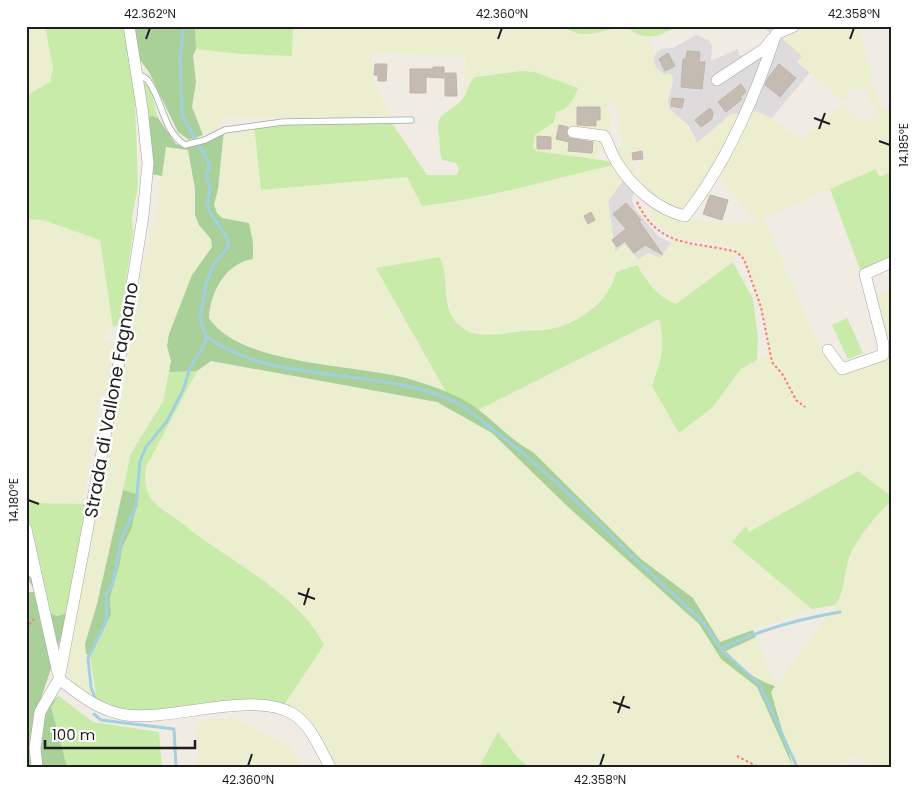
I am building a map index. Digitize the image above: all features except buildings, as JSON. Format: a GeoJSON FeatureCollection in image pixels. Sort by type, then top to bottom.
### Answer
{"type":"FeatureCollection","features":[{"type":"Feature","properties":{"kind":"street","name":"Strada di Vallone Fagnano"},"geometry":{"type":"LineString","coordinates":[[37,767],[35,748],[40,712],[59,679],[124,336],[143,216],[148,164],[129,26]]}},
{"type":"Feature","properties":{"kind":"street"},"geometry":{"type":"LineString","coordinates":[[717,80],[764,49],[776,34],[794,26]]}},
{"type":"Feature","properties":{"kind":"street"},"geometry":{"type":"LineString","coordinates":[[573,132],[604,136],[617,163],[649,199],[670,213],[685,216],[700,197],[751,102],[776,34]]}},
{"type":"Feature","properties":{"kind":"street"},"geometry":{"type":"LineString","coordinates":[[828,350],[842,369],[883,355],[883,344],[866,274],[892,262]]}},
{"type":"Feature","properties":{"kind":"street"},"geometry":{"type":"LineString","coordinates":[[26,529],[59,679],[94,704],[126,715],[179,713],[260,704],[292,714],[309,730],[330,767]]}},
{"type":"Feature","properties":{"kind":"lane"},"geometry":{"type":"LineString","coordinates":[[136,73],[149,80],[165,121],[178,141],[186,145],[205,140],[224,130],[283,122],[411,120]]}},
{"type":"Feature","properties":{"kind":"lane"},"geometry":{"type":"LineString","coordinates":[[26,564],[40,587]]}},
{"type":"Feature","properties":{"kind":"path"},"geometry":{"type":"LineString","coordinates":[[642,191],[637,202],[658,231],[684,242],[737,252],[744,259],[761,307],[772,362],[783,375],[796,400],[805,407]]}},
{"type":"Feature","properties":{"kind":"path"},"geometry":{"type":"LineString","coordinates":[[737,756],[758,767]]}},
{"type":"Feature","properties":{"kind":"shaded area"},"geometry":{"type":"Polygon","coordinates":[[[760,26],[806,26],[781,37],[802,56],[798,62],[810,72],[772,118],[749,109],[744,118],[736,113],[697,143],[688,125],[669,109],[668,100],[673,82],[670,73],[664,75],[657,69],[653,61],[655,54],[661,49],[673,48],[696,35],[709,40],[712,46],[711,61],[738,49],[739,56],[742,55],[745,60],[757,51],[771,33],[760,26]]]}},
{"type":"Feature","properties":{"kind":"shaded area"},"geometry":{"type":"Polygon","coordinates":[[[624,179],[634,192],[632,201],[635,209],[659,237],[672,243],[660,258],[638,259],[615,252],[608,201],[624,179]]]}},
{"type":"Feature","properties":{"kind":"green space"},"geometry":{"type":"Polygon","coordinates":[[[26,26],[45,26],[53,68],[50,82],[26,96],[26,26]]]}},
{"type":"Feature","properties":{"kind":"green space"},"geometry":{"type":"Polygon","coordinates":[[[45,26],[127,26],[135,100],[138,186],[132,217],[133,233],[121,315],[117,326],[113,327],[100,240],[43,220],[26,219],[26,96],[50,82],[53,68],[45,26]]]}},
{"type":"Feature","properties":{"kind":"green space"},"geometry":{"type":"Polygon","coordinates":[[[131,26],[195,26],[196,49],[193,56],[196,82],[192,107],[203,135],[189,140],[178,132],[149,72],[136,55],[131,26]]]}},
{"type":"Feature","properties":{"kind":"green space"},"geometry":{"type":"Polygon","coordinates":[[[195,26],[293,26],[292,56],[240,54],[196,49],[195,26]]]}},
{"type":"Feature","properties":{"kind":"green space"},"geometry":{"type":"Polygon","coordinates":[[[293,26],[562,26],[583,35],[598,35],[611,29],[625,27],[649,38],[655,54],[653,62],[657,69],[664,75],[670,73],[673,77],[668,100],[669,109],[688,125],[697,143],[732,113],[738,115],[715,160],[683,213],[649,194],[644,183],[637,178],[641,162],[645,162],[643,149],[631,151],[632,162],[636,163],[634,177],[621,161],[616,152],[622,144],[622,136],[614,102],[607,105],[611,117],[609,136],[594,159],[536,151],[532,147],[535,135],[559,82],[534,72],[484,75],[475,77],[470,82],[464,97],[466,56],[372,53],[372,70],[375,85],[390,115],[334,118],[222,118],[218,128],[203,135],[192,107],[196,82],[193,56],[196,49],[240,54],[293,50],[293,26]]]}},
{"type":"Feature","properties":{"kind":"green space"},"geometry":{"type":"Polygon","coordinates":[[[562,26],[677,26],[657,36],[647,36],[624,28],[592,34],[579,34],[562,26]]]}},
{"type":"Feature","properties":{"kind":"green space"},"geometry":{"type":"Polygon","coordinates":[[[806,26],[859,26],[874,88],[882,109],[892,107],[892,172],[879,177],[876,169],[764,218],[814,334],[840,376],[892,354],[892,497],[858,471],[749,532],[746,527],[739,535],[745,554],[812,609],[720,642],[693,598],[641,559],[533,452],[522,446],[478,410],[659,318],[664,338],[663,353],[652,386],[729,386],[741,369],[769,354],[769,340],[763,308],[745,261],[737,249],[723,243],[694,241],[673,236],[658,225],[652,217],[648,200],[684,217],[715,223],[755,222],[716,173],[749,109],[772,118],[801,140],[843,103],[863,123],[876,113],[866,93],[860,89],[848,91],[848,98],[844,102],[797,62],[802,56],[781,37],[806,26]]]}},
{"type":"Feature","properties":{"kind":"green space"},"geometry":{"type":"Polygon","coordinates":[[[521,71],[534,72],[578,88],[568,106],[556,112],[554,122],[535,135],[533,147],[536,151],[608,161],[614,165],[494,194],[422,206],[407,177],[261,190],[254,125],[391,122],[427,175],[457,175],[459,169],[456,163],[442,160],[441,157],[438,127],[441,117],[459,103],[475,77],[521,71]]]}},
{"type":"Feature","properties":{"kind":"green space"},"geometry":{"type":"Polygon","coordinates":[[[141,80],[150,88],[158,118],[146,118],[141,80]]]}},
{"type":"Feature","properties":{"kind":"green space"},"geometry":{"type":"Polygon","coordinates":[[[152,116],[158,118],[176,144],[184,146],[224,130],[218,189],[214,205],[217,213],[222,218],[249,223],[253,243],[253,259],[235,266],[221,280],[212,298],[209,318],[225,334],[247,346],[274,355],[303,361],[413,380],[456,396],[479,410],[511,438],[533,452],[641,559],[693,598],[720,642],[753,630],[756,637],[726,651],[748,672],[775,686],[771,692],[793,767],[757,687],[721,659],[699,624],[567,506],[492,433],[437,402],[211,361],[197,371],[169,372],[171,361],[167,346],[169,334],[192,275],[212,247],[211,239],[199,225],[195,215],[195,189],[188,150],[166,147],[162,176],[150,174],[146,118],[152,116]]]}},
{"type":"Feature","properties":{"kind":"green space"},"geometry":{"type":"Polygon","coordinates":[[[254,125],[262,190],[407,177],[444,203],[481,198],[528,184],[614,165],[624,179],[608,201],[615,252],[624,244],[638,259],[649,253],[660,258],[673,240],[737,252],[733,262],[676,304],[665,300],[656,291],[637,265],[616,272],[614,283],[606,294],[585,315],[563,326],[543,330],[532,329],[490,335],[469,331],[459,325],[450,313],[445,277],[377,268],[446,392],[412,380],[275,356],[229,338],[215,328],[209,318],[211,298],[222,281],[239,261],[253,259],[249,223],[222,218],[217,213],[214,205],[218,189],[224,129],[254,125]]]}},
{"type":"Feature","properties":{"kind":"green space"},"geometry":{"type":"Polygon","coordinates":[[[165,147],[188,150],[199,225],[211,239],[212,247],[192,275],[167,346],[171,361],[163,402],[131,453],[97,604],[85,644],[88,680],[93,697],[79,690],[66,672],[121,369],[157,206],[165,147]]]}},
{"type":"Feature","properties":{"kind":"green space"},"geometry":{"type":"Polygon","coordinates":[[[876,169],[879,177],[892,172],[892,259],[861,272],[830,189],[876,169]]]}},
{"type":"Feature","properties":{"kind":"green space"},"geometry":{"type":"Polygon","coordinates":[[[26,219],[43,220],[100,240],[113,327],[107,327],[103,342],[111,341],[115,345],[107,392],[100,397],[83,504],[26,503],[26,309],[31,307],[26,284],[26,219]]]}},
{"type":"Feature","properties":{"kind":"green space"},"geometry":{"type":"Polygon","coordinates":[[[440,257],[449,309],[454,320],[465,330],[489,335],[544,330],[578,319],[589,312],[606,294],[616,272],[637,265],[658,293],[676,304],[733,262],[753,299],[758,337],[757,360],[741,369],[712,408],[679,433],[652,386],[658,368],[662,345],[659,319],[478,410],[446,392],[376,268],[440,257]]]}},
{"type":"Feature","properties":{"kind":"green space"},"geometry":{"type":"Polygon","coordinates":[[[892,289],[892,349],[885,338],[874,296],[892,289]]]}},
{"type":"Feature","properties":{"kind":"green space"},"geometry":{"type":"Polygon","coordinates":[[[847,318],[863,353],[848,359],[832,325],[847,318]]]}},
{"type":"Feature","properties":{"kind":"green space"},"geometry":{"type":"Polygon","coordinates":[[[211,361],[437,402],[492,433],[567,506],[699,624],[712,647],[757,687],[791,763],[771,692],[775,686],[764,682],[735,663],[725,651],[756,637],[776,685],[842,595],[851,553],[883,507],[892,501],[892,767],[871,767],[855,755],[840,767],[529,767],[518,758],[498,732],[479,767],[336,767],[314,731],[282,708],[298,610],[183,525],[150,498],[144,484],[146,467],[197,371],[211,361]]]}},
{"type":"Feature","properties":{"kind":"green space"},"geometry":{"type":"Polygon","coordinates":[[[197,371],[146,467],[147,489],[152,500],[159,507],[279,592],[312,626],[324,645],[282,708],[132,712],[97,703],[90,656],[111,615],[110,598],[120,563],[122,548],[131,530],[132,493],[123,490],[131,453],[163,402],[169,372],[197,371]]]}},
{"type":"Feature","properties":{"kind":"green space"},"geometry":{"type":"Polygon","coordinates":[[[858,471],[892,497],[892,501],[875,518],[854,547],[847,566],[841,593],[835,605],[812,609],[732,542],[746,526],[749,532],[858,471]]]}},
{"type":"Feature","properties":{"kind":"green space"},"geometry":{"type":"Polygon","coordinates":[[[123,490],[139,495],[131,530],[122,548],[120,563],[110,598],[111,615],[90,656],[86,654],[85,644],[97,604],[123,490]]]}},
{"type":"Feature","properties":{"kind":"green space"},"geometry":{"type":"Polygon","coordinates":[[[26,503],[90,504],[69,613],[57,616],[48,612],[26,518],[26,503]]]}},
{"type":"Feature","properties":{"kind":"green space"},"geometry":{"type":"Polygon","coordinates":[[[26,561],[39,574],[48,612],[57,616],[69,613],[37,711],[35,767],[26,767],[26,592],[35,592],[26,575],[26,561]]]}},
{"type":"Feature","properties":{"kind":"green space"},"geometry":{"type":"Polygon","coordinates":[[[59,696],[93,722],[159,732],[162,767],[67,767],[51,707],[59,696]]]}},
{"type":"Feature","properties":{"kind":"green space"},"geometry":{"type":"Polygon","coordinates":[[[59,696],[51,707],[67,767],[39,767],[43,719],[46,710],[59,696]]]}},
{"type":"Feature","properties":{"kind":"green space"},"geometry":{"type":"Polygon","coordinates":[[[213,718],[234,719],[250,725],[291,748],[304,767],[194,767],[199,754],[195,730],[201,722],[213,718]]]}},
{"type":"Feature","properties":{"kind":"green space"},"geometry":{"type":"Polygon","coordinates":[[[498,732],[518,758],[529,767],[479,767],[498,732]]]}},
{"type":"Feature","properties":{"kind":"waterway"},"geometry":{"type":"LineString","coordinates":[[95,698],[91,687],[88,658],[107,619],[106,595],[112,586],[122,538],[136,506],[140,461],[146,447],[167,421],[183,390],[190,368],[204,345],[206,336],[200,319],[206,283],[214,264],[228,247],[228,239],[209,211],[207,203],[210,189],[206,173],[209,169],[208,161],[182,115],[180,57],[184,26]]}},
{"type":"Feature","properties":{"kind":"waterway"},"geometry":{"type":"LineString","coordinates":[[206,336],[233,352],[262,362],[294,369],[392,383],[423,390],[453,401],[472,413],[552,479],[704,623],[721,649],[760,685],[797,767]]}},
{"type":"Feature","properties":{"kind":"waterway"},"geometry":{"type":"LineString","coordinates":[[721,649],[749,636],[779,626],[840,612]]}},
{"type":"Feature","properties":{"kind":"waterway"},"geometry":{"type":"LineString","coordinates":[[94,714],[101,720],[174,729],[176,767]]}}]}
